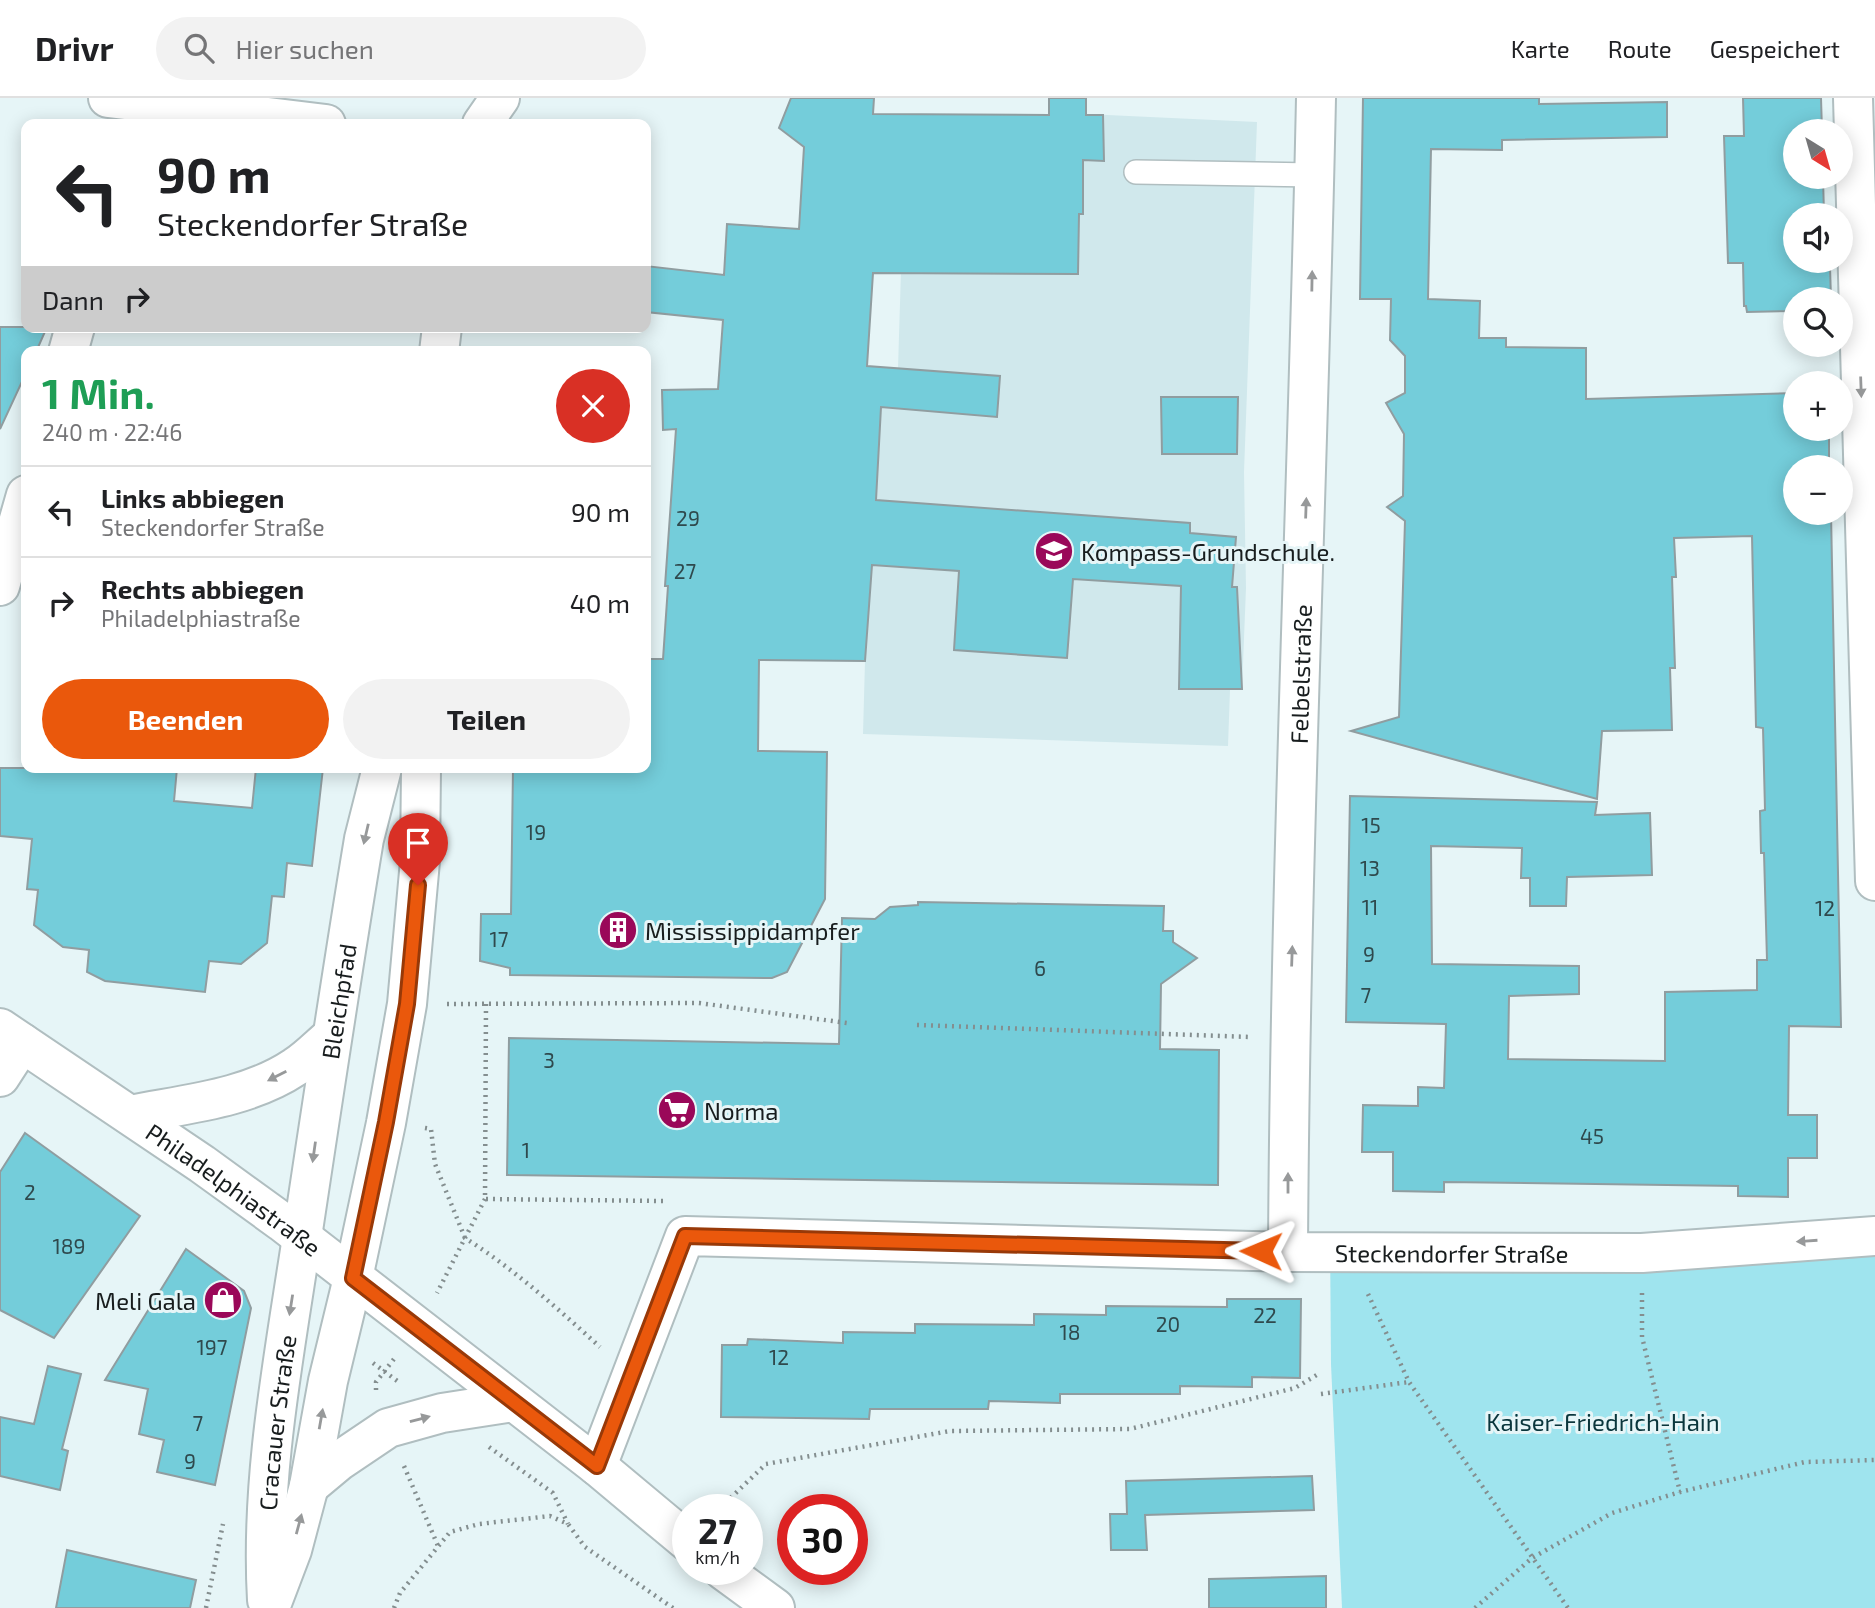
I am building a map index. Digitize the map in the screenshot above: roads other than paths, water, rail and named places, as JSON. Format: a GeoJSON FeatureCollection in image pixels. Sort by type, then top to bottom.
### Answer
{"type":"FeatureCollection","features":[{"type":"Feature","properties":{"kind":"street"},"geometry":{"type":"LineString","coordinates":[[485,119],[500,98]]}},
{"type":"Feature","properties":{"kind":"street","name":"Felbelstraße"},"geometry":{"type":"LineString","coordinates":[[1288,1252],[1289,1039],[1316,98]]}},
{"type":"Feature","properties":{"kind":"street"},"geometry":{"type":"LineString","coordinates":[[1853,98],[1875,881]]}},
{"type":"Feature","properties":{"kind":"street"},"geometry":{"type":"LineString","coordinates":[[127,108],[264,119]]}},
{"type":"Feature","properties":{"kind":"street"},"geometry":{"type":"LineString","coordinates":[[0,586],[21,512]]}},
{"type":"Feature","properties":{"kind":"street","name":"Bleichpfad"},"geometry":{"type":"LineString","coordinates":[[302,1237],[364,839],[381,773]]}},
{"type":"Feature","properties":{"kind":"street"},"geometry":{"type":"LineString","coordinates":[[353,1278],[386,1122],[407,1004],[420,861],[421,773]]}},
{"type":"Feature","properties":{"kind":"street"},"geometry":{"type":"LineString","coordinates":[[0,1077],[11,1035]]}},
{"type":"Feature","properties":{"kind":"street","name":"Philadelphiastraße"},"geometry":{"type":"LineString","coordinates":[[11,1035],[202,1164],[302,1237],[597,1466],[672,1529]]}},
{"type":"Feature","properties":{"kind":"street"},"geometry":{"type":"LineString","coordinates":[[130,1115],[256,1087],[295,1067],[332,1036]]}},
{"type":"Feature","properties":{"kind":"street","name":"Steckendorfer Straße"},"geometry":{"type":"LineString","coordinates":[[597,1466],[685,1236],[1288,1252],[1642,1253],[1875,1236]]}},
{"type":"Feature","properties":{"kind":"street","name":"Cracauer Straße"},"geometry":{"type":"LineString","coordinates":[[269,1608],[264,1548],[268,1481],[302,1237]]}},
{"type":"Feature","properties":{"kind":"street","name":"Cracauer Straße"},"geometry":{"type":"LineString","coordinates":[[269,1608],[292,1550],[309,1486],[353,1278]]}},
{"type":"Feature","properties":{"kind":"street"},"geometry":{"type":"LineString","coordinates":[[309,1486],[339,1461],[388,1428],[442,1413],[513,1402]]}},
{"type":"Feature","properties":{"kind":"street"},"geometry":{"type":"LineString","coordinates":[[744,1585],[775,1608]]}},
{"type":"Feature","properties":{"kind":"lane"},"geometry":{"type":"LineString","coordinates":[[1136,172],[1314,175]]}},
{"type":"Feature","properties":{"kind":"place","name":"Kompass-Grundschule."},"geometry":{"type":"Point","coordinates":[1054,551]}},
{"type":"Feature","properties":{"kind":"place","name":"Mississippidampfer"},"geometry":{"type":"Point","coordinates":[618,930]}},
{"type":"Feature","properties":{"kind":"place","name":"Norma"},"geometry":{"type":"Point","coordinates":[677,1110]}},
{"type":"Feature","properties":{"kind":"place","name":"Meli Gala"},"geometry":{"type":"Point","coordinates":[223,1300]}},
{"type":"Feature","properties":{"kind":"park label","name":"Kaiser-Friedrich-Hain"},"geometry":{"type":"Point","coordinates":[1603,1421]}}]}
